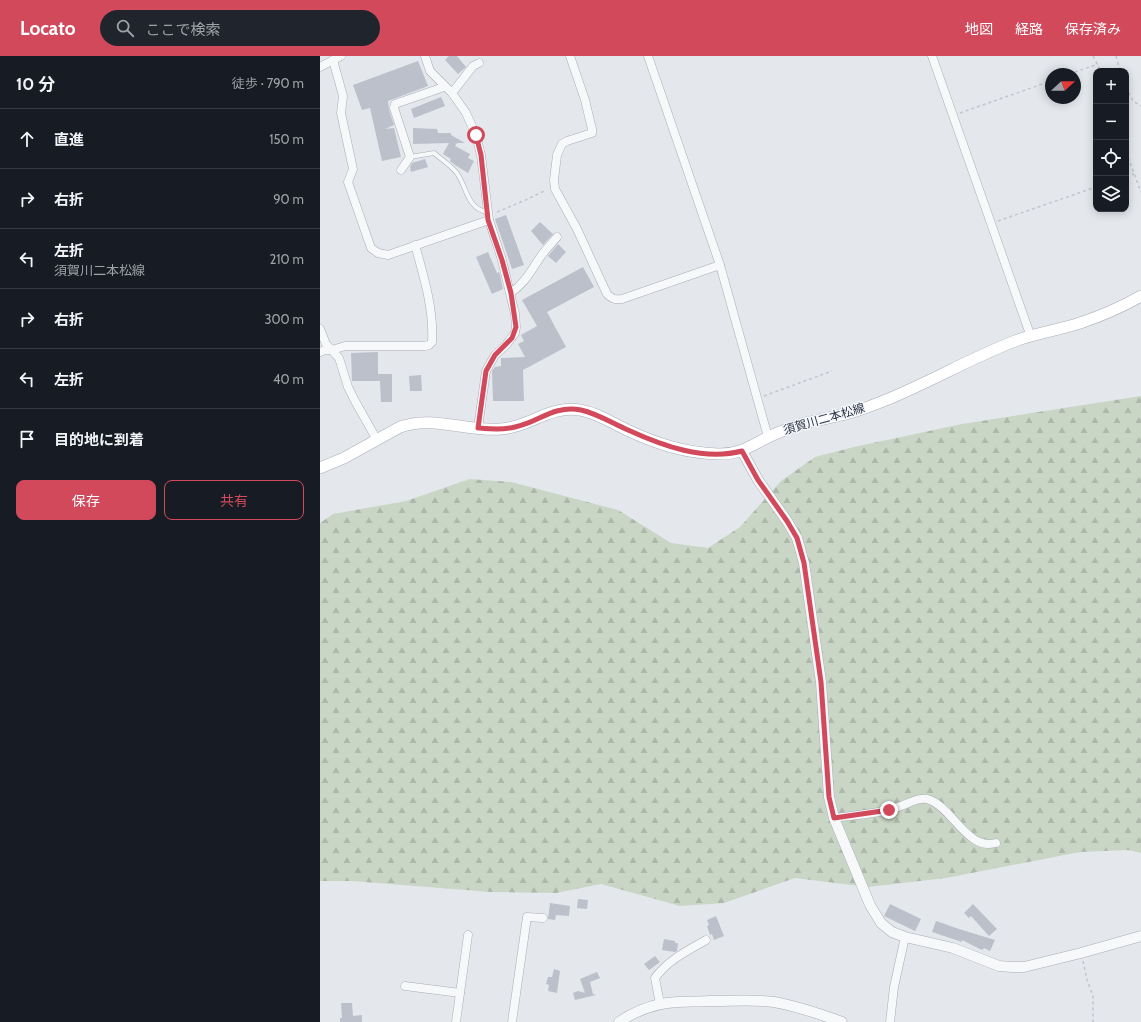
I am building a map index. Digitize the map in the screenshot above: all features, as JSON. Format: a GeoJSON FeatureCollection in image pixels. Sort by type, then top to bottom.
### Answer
{"type":"FeatureCollection","features":[{"type":"Feature","properties":{"kind":"main road","name":"須賀川二本松線"},"geometry":{"type":"LineString","coordinates":[[320,468],[344,458],[400,427],[415,423],[440,423],[500,430],[516,427],[554,411],[570,409],[580,410],[599,416],[629,431],[684,451],[719,454],[734,453],[742,451],[768,437],[809,422],[857,411],[920,385],[1017,341],[1098,316],[1141,296]]}},
{"type":"Feature","properties":{"kind":"street"},"geometry":{"type":"LineString","coordinates":[[320,67],[341,56]]}},
{"type":"Feature","properties":{"kind":"street"},"geometry":{"type":"LineString","coordinates":[[425,56],[430,71],[444,87],[452,93],[466,113],[476,135],[481,155],[488,216],[511,293],[516,327],[512,338],[495,355],[486,371],[478,428]]}},
{"type":"Feature","properties":{"kind":"street"},"geometry":{"type":"LineString","coordinates":[[570,56],[585,100],[592,134],[567,141],[562,144],[557,155],[555,189],[577,229],[603,286],[611,298],[616,300],[635,296],[720,265]]}},
{"type":"Feature","properties":{"kind":"street"},"geometry":{"type":"LineString","coordinates":[[648,56],[720,265],[768,437]]}},
{"type":"Feature","properties":{"kind":"street"},"geometry":{"type":"LineString","coordinates":[[932,56],[1031,337]]}},
{"type":"Feature","properties":{"kind":"street"},"geometry":{"type":"LineString","coordinates":[[333,60],[343,96],[341,113],[353,169],[348,182],[370,248],[378,253],[388,255],[488,216]]}},
{"type":"Feature","properties":{"kind":"street"},"geometry":{"type":"LineString","coordinates":[[452,93],[473,66],[479,63]]}},
{"type":"Feature","properties":{"kind":"street"},"geometry":{"type":"LineString","coordinates":[[401,170],[410,157],[394,108],[395,104],[444,87]]}},
{"type":"Feature","properties":{"kind":"street"},"geometry":{"type":"LineString","coordinates":[[511,293],[522,285],[539,258],[557,237]]}},
{"type":"Feature","properties":{"kind":"street"},"geometry":{"type":"LineString","coordinates":[[320,352],[345,346],[425,346],[432,342],[433,333],[428,300],[415,245]]}},
{"type":"Feature","properties":{"kind":"street"},"geometry":{"type":"LineString","coordinates":[[320,329],[326,344],[339,358],[348,387],[377,440]]}},
{"type":"Feature","properties":{"kind":"street"},"geometry":{"type":"LineString","coordinates":[[742,451],[758,480],[797,538],[802,558],[821,682],[829,797],[834,818],[876,916],[886,928],[906,937],[953,948],[998,966],[1024,967],[1081,954],[1141,936]]}},
{"type":"Feature","properties":{"kind":"street"},"geometry":{"type":"LineString","coordinates":[[834,818],[889,810],[919,799],[928,799],[934,801],[974,839],[991,844],[996,843]]}},
{"type":"Feature","properties":{"kind":"street"},"geometry":{"type":"LineString","coordinates":[[512,1022],[527,917],[543,918]]}},
{"type":"Feature","properties":{"kind":"street"},"geometry":{"type":"LineString","coordinates":[[456,1022],[468,935]]}},
{"type":"Feature","properties":{"kind":"street"},"geometry":{"type":"LineString","coordinates":[[890,1022],[894,987],[906,937]]}},
{"type":"Feature","properties":{"kind":"street"},"geometry":{"type":"LineString","coordinates":[[660,1004],[654,978],[673,958],[706,940]]}},
{"type":"Feature","properties":{"kind":"street"},"geometry":{"type":"LineString","coordinates":[[405,986],[460,993]]}},
{"type":"Feature","properties":{"kind":"street"},"geometry":{"type":"LineString","coordinates":[[619,1022],[637,1012],[660,1004],[719,1001],[772,1002],[820,1014],[842,1022]]}},
{"type":"Feature","properties":{"kind":"lane"},"geometry":{"type":"LineString","coordinates":[[410,157],[434,153],[457,172],[465,193],[472,203],[488,216]]}},
{"type":"Feature","properties":{"kind":"path"},"geometry":{"type":"LineString","coordinates":[[1094,56],[1100,68]]}},
{"type":"Feature","properties":{"kind":"path"},"geometry":{"type":"LineString","coordinates":[[1116,56],[1119,68]]}},
{"type":"Feature","properties":{"kind":"path"},"geometry":{"type":"LineString","coordinates":[[1081,70],[1098,64]]}},
{"type":"Feature","properties":{"kind":"path"},"geometry":{"type":"LineString","coordinates":[[953,116],[1045,83]]}},
{"type":"Feature","properties":{"kind":"path"},"geometry":{"type":"LineString","coordinates":[[1129,93],[1133,101],[1141,106]]}},
{"type":"Feature","properties":{"kind":"path"},"geometry":{"type":"LineString","coordinates":[[1129,160],[1141,192]]}},
{"type":"Feature","properties":{"kind":"path"},"geometry":{"type":"LineString","coordinates":[[1129,175],[1134,174]]}},
{"type":"Feature","properties":{"kind":"path"},"geometry":{"type":"LineString","coordinates":[[488,216],[528,199],[555,185]]}},
{"type":"Feature","properties":{"kind":"path"},"geometry":{"type":"LineString","coordinates":[[991,224],[1093,188]]}},
{"type":"Feature","properties":{"kind":"path"},"geometry":{"type":"LineString","coordinates":[[758,398],[832,371]]}},
{"type":"Feature","properties":{"kind":"path"},"geometry":{"type":"LineString","coordinates":[[1081,954],[1087,980],[1093,996],[1093,1022]]}},
{"type":"Feature","properties":{"kind":"green space"},"geometry":{"type":"Polygon","coordinates":[[[1141,396],[1141,853],[1128,850],[1080,852],[946,878],[868,887],[795,878],[724,903],[680,906],[601,884],[556,893],[491,892],[352,881],[320,881],[320,523],[333,514],[406,501],[470,479],[511,482],[618,510],[671,543],[708,548],[740,527],[781,481],[815,457],[854,447],[962,424],[1141,396]]]}},
{"type":"Feature","properties":{"kind":"building"},"geometry":{"type":"Polygon","coordinates":[[[449,56],[457,56],[466,67],[458,74],[445,60],[449,56]]]}},
{"type":"Feature","properties":{"kind":"building"},"geometry":{"type":"Polygon","coordinates":[[[418,61],[428,86],[388,101],[389,110],[394,125],[385,129],[394,128],[401,157],[382,161],[370,108],[362,110],[353,85],[418,61]]]}},
{"type":"Feature","properties":{"kind":"building"},"geometry":{"type":"Polygon","coordinates":[[[441,97],[445,106],[414,118],[411,109],[441,97]]]}},
{"type":"Feature","properties":{"kind":"building"},"geometry":{"type":"Polygon","coordinates":[[[413,128],[437,129],[438,133],[451,133],[451,135],[465,143],[457,143],[455,146],[470,154],[468,158],[474,161],[468,173],[455,165],[450,161],[451,159],[443,154],[449,143],[413,144],[413,128]]]}},
{"type":"Feature","properties":{"kind":"building"},"geometry":{"type":"Polygon","coordinates":[[[425,159],[428,167],[411,172],[410,167],[412,163],[425,159]]]}},
{"type":"Feature","properties":{"kind":"building"},"geometry":{"type":"Polygon","coordinates":[[[506,215],[524,265],[512,269],[495,219],[506,215]]]}},
{"type":"Feature","properties":{"kind":"building"},"geometry":{"type":"Polygon","coordinates":[[[540,222],[553,234],[543,245],[531,231],[540,222]]]}},
{"type":"Feature","properties":{"kind":"building"},"geometry":{"type":"Polygon","coordinates":[[[558,244],[566,252],[556,263],[548,256],[558,244]]]}},
{"type":"Feature","properties":{"kind":"building"},"geometry":{"type":"Polygon","coordinates":[[[488,252],[497,273],[499,272],[503,289],[492,294],[476,257],[488,252]]]}},
{"type":"Feature","properties":{"kind":"building"},"geometry":{"type":"Polygon","coordinates":[[[583,267],[594,287],[547,312],[566,347],[523,370],[524,401],[493,401],[492,371],[495,367],[501,366],[501,358],[525,357],[518,344],[524,341],[521,335],[537,326],[522,300],[583,267]]]}},
{"type":"Feature","properties":{"kind":"building"},"geometry":{"type":"Polygon","coordinates":[[[378,352],[378,374],[392,374],[392,402],[381,402],[380,381],[352,381],[351,353],[378,352]]]}},
{"type":"Feature","properties":{"kind":"building"},"geometry":{"type":"Polygon","coordinates":[[[421,375],[422,391],[410,391],[409,376],[421,375]]]}},
{"type":"Feature","properties":{"kind":"building"},"geometry":{"type":"Polygon","coordinates":[[[578,899],[588,900],[587,909],[577,908],[578,899]]]}},
{"type":"Feature","properties":{"kind":"building"},"geometry":{"type":"Polygon","coordinates":[[[550,903],[570,906],[569,916],[556,915],[555,920],[548,919],[550,903]]]}},
{"type":"Feature","properties":{"kind":"building"},"geometry":{"type":"Polygon","coordinates":[[[890,904],[921,919],[915,931],[884,916],[890,904]]]}},
{"type":"Feature","properties":{"kind":"building"},"geometry":{"type":"Polygon","coordinates":[[[973,904],[997,929],[989,936],[971,916],[969,918],[964,913],[973,904]]]}},
{"type":"Feature","properties":{"kind":"building"},"geometry":{"type":"Polygon","coordinates":[[[716,916],[724,936],[714,940],[712,934],[710,935],[707,920],[716,916]]]}},
{"type":"Feature","properties":{"kind":"building"},"geometry":{"type":"Polygon","coordinates":[[[936,921],[995,940],[990,951],[984,948],[982,950],[962,940],[962,942],[932,932],[936,921]]]}},
{"type":"Feature","properties":{"kind":"building"},"geometry":{"type":"Polygon","coordinates":[[[664,939],[678,943],[677,951],[662,950],[664,939]]]}},
{"type":"Feature","properties":{"kind":"building"},"geometry":{"type":"Polygon","coordinates":[[[655,956],[660,962],[649,970],[644,964],[655,956]]]}},
{"type":"Feature","properties":{"kind":"building"},"geometry":{"type":"Polygon","coordinates":[[[554,969],[560,971],[557,993],[548,991],[549,985],[546,984],[548,977],[552,977],[554,969]]]}},
{"type":"Feature","properties":{"kind":"building"},"geometry":{"type":"Polygon","coordinates":[[[597,972],[600,978],[590,982],[593,994],[596,995],[575,1000],[573,993],[578,991],[585,993],[580,979],[597,972]]]}},
{"type":"Feature","properties":{"kind":"building"},"geometry":{"type":"Polygon","coordinates":[[[341,1003],[352,1003],[353,1016],[362,1015],[362,1022],[340,1022],[340,1018],[342,1018],[341,1003]]]}},
{"type":"Feature","properties":{"kind":"route"},"geometry":{"type":"LineString","coordinates":[[476,135],[481,155],[488,220],[502,260],[511,293],[516,327],[512,338],[495,355],[486,371],[478,428],[500,430],[516,427],[554,411],[570,409],[580,410],[599,416],[629,431],[684,451],[719,454],[742,451],[758,480],[773,499],[797,538],[804,563],[821,682],[829,797],[834,818],[889,810]]}}]}
